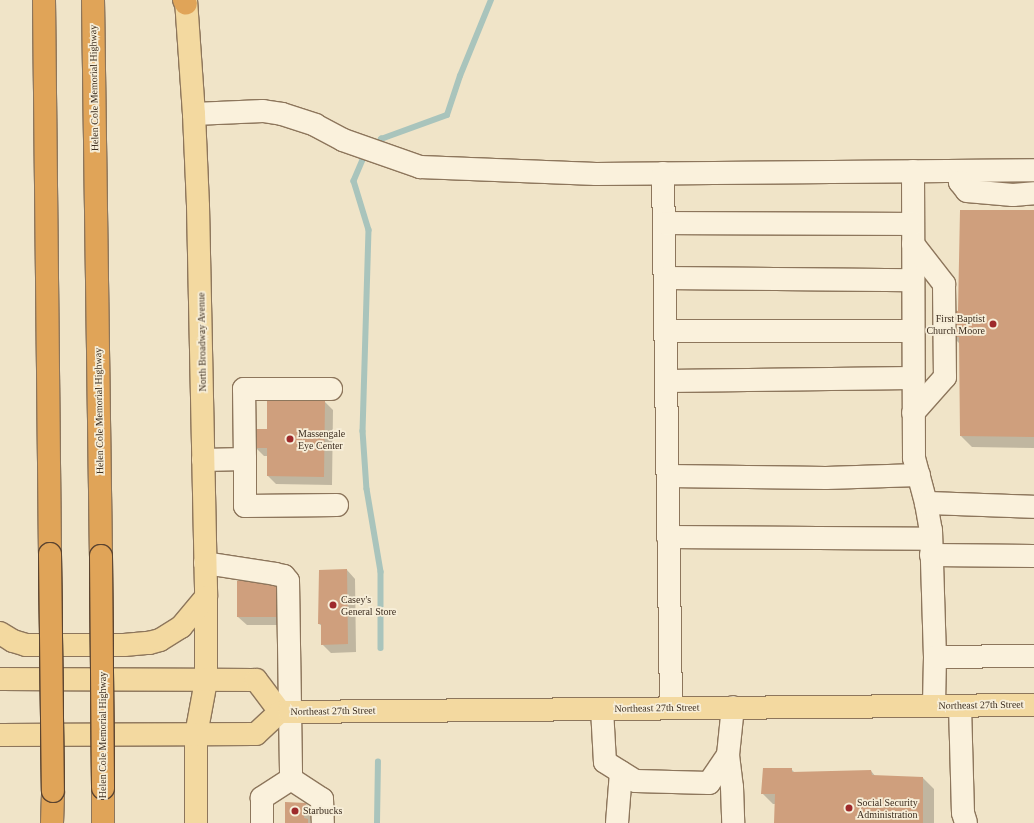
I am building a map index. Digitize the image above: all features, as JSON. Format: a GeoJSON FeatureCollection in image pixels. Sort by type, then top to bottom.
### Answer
{"type":"FeatureCollection","features":[{"type":"Feature","properties":{"kind":"highway"},"geometry":{"type":"LineString","coordinates":[[44,0],[53,791],[52,823]]}},
{"type":"Feature","properties":{"kind":"highway","name":"Helen Cole Memorial Highway"},"geometry":{"type":"LineString","coordinates":[[93,0],[101,556],[103,823]]}},
{"type":"Feature","properties":{"kind":"main road","name":"North Broadway Avenue"},"geometry":{"type":"LineString","coordinates":[[185,1],[194,114],[201,286],[204,460],[206,681],[196,735]]}},
{"type":"Feature","properties":{"kind":"main road"},"geometry":{"type":"LineString","coordinates":[[0,633],[13,641],[26,644],[124,645],[149,643],[160,640],[181,627],[206,597]]}},
{"type":"Feature","properties":{"kind":"main road"},"geometry":{"type":"LineString","coordinates":[[0,679],[206,681]]}},
{"type":"Feature","properties":{"kind":"main road","name":"Northeast 27th Street"},"geometry":{"type":"LineString","coordinates":[[206,681],[256,680],[285,712]]}},
{"type":"Feature","properties":{"kind":"main road","name":"Northeast 27th Street"},"geometry":{"type":"LineString","coordinates":[[0,735],[256,734],[285,712],[1034,705]]}},
{"type":"Feature","properties":{"kind":"main road"},"geometry":{"type":"LineString","coordinates":[[196,735],[196,823]]}},
{"type":"Feature","properties":{"kind":"lane"},"geometry":{"type":"LineString","coordinates":[[194,114],[263,111],[282,114],[315,125],[343,140],[420,167],[596,174],[1034,170]]}},
{"type":"Feature","properties":{"kind":"lane"},"geometry":{"type":"LineString","coordinates":[[913,171],[914,458],[926,503],[931,547],[935,657],[934,706]]}},
{"type":"Feature","properties":{"kind":"lane"},"geometry":{"type":"LineString","coordinates":[[959,171],[960,182],[967,191],[1012,195],[1034,193]]}},
{"type":"Feature","properties":{"kind":"lane"},"geometry":{"type":"LineString","coordinates":[[663,173],[671,708]]}},
{"type":"Feature","properties":{"kind":"lane"},"geometry":{"type":"LineString","coordinates":[[664,223],[913,234]]}},
{"type":"Feature","properties":{"kind":"lane"},"geometry":{"type":"LineString","coordinates":[[913,234],[944,284],[945,378],[913,413]]}},
{"type":"Feature","properties":{"kind":"lane"},"geometry":{"type":"LineString","coordinates":[[664,278],[913,280]]}},
{"type":"Feature","properties":{"kind":"lane"},"geometry":{"type":"LineString","coordinates":[[665,331],[913,331]]}},
{"type":"Feature","properties":{"kind":"lane"},"geometry":{"type":"LineString","coordinates":[[666,381],[913,378]]}},
{"type":"Feature","properties":{"kind":"lane"},"geometry":{"type":"LineString","coordinates":[[332,389],[244,389],[245,506],[336,505]]}},
{"type":"Feature","properties":{"kind":"lane"},"geometry":{"type":"LineString","coordinates":[[204,460],[244,460]]}},
{"type":"Feature","properties":{"kind":"lane"},"geometry":{"type":"LineString","coordinates":[[668,476],[826,478],[919,475]]}},
{"type":"Feature","properties":{"kind":"lane"},"geometry":{"type":"LineString","coordinates":[[926,503],[1034,507]]}},
{"type":"Feature","properties":{"kind":"lane"},"geometry":{"type":"LineString","coordinates":[[668,537],[931,547],[1034,556]]}},
{"type":"Feature","properties":{"kind":"lane"},"geometry":{"type":"LineString","coordinates":[[205,562],[280,575],[284,576],[288,581],[285,712],[291,779]]}},
{"type":"Feature","properties":{"kind":"lane"},"geometry":{"type":"LineString","coordinates":[[935,657],[1031,653]]}},
{"type":"Feature","properties":{"kind":"lane"},"geometry":{"type":"LineString","coordinates":[[960,706],[963,814],[966,823]]}},
{"type":"Feature","properties":{"kind":"lane"},"geometry":{"type":"LineString","coordinates":[[733,707],[728,755],[734,823]]}},
{"type":"Feature","properties":{"kind":"lane"},"geometry":{"type":"LineString","coordinates":[[602,709],[605,762],[636,781],[709,783],[728,755]]}},
{"type":"Feature","properties":{"kind":"lane"},"geometry":{"type":"LineString","coordinates":[[617,823],[621,772]]}},
{"type":"Feature","properties":{"kind":"lane"},"geometry":{"type":"LineString","coordinates":[[262,823],[262,798],[291,779]]}},
{"type":"Feature","properties":{"kind":"lane"},"geometry":{"type":"LineString","coordinates":[[291,779],[322,799],[323,823]]}},
{"type":"Feature","properties":{"kind":"building","name":"First Baptist Church Moore"},"geometry":{"type":"Polygon","coordinates":[[[960,210],[1034,210],[1034,437],[960,436],[959,337],[952,337],[953,310],[958,311],[960,210]]]}},
{"type":"Feature","properties":{"kind":"building","name":"Massengale Eye Center"},"geometry":{"type":"Polygon","coordinates":[[[267,400],[325,400],[324,477],[267,476],[267,448],[255,448],[255,429],[267,429],[267,400]]]}},
{"type":"Feature","properties":{"kind":"building","name":"Casey's General Store"},"geometry":{"type":"Polygon","coordinates":[[[347,569],[348,644],[321,645],[321,624],[318,624],[319,570],[347,569]]]}},
{"type":"Feature","properties":{"kind":"building"},"geometry":{"type":"Polygon","coordinates":[[[237,581],[283,581],[283,617],[237,617],[237,581]]]}},
{"type":"Feature","properties":{"kind":"building","name":"Social Security Administration"},"geometry":{"type":"Polygon","coordinates":[[[763,768],[792,768],[792,772],[871,770],[872,775],[923,777],[923,823],[774,823],[775,794],[761,794],[763,768]]]}},
{"type":"Feature","properties":{"kind":"building","name":"Starbucks"},"geometry":{"type":"Polygon","coordinates":[[[285,802],[306,803],[304,818],[308,819],[308,823],[285,823],[285,802]]]}},
{"type":"Feature","properties":{"kind":"waterway"},"geometry":{"type":"LineString","coordinates":[[376,146],[381,139],[447,115],[460,76],[491,0]]}},
{"type":"Feature","properties":{"kind":"waterway"},"geometry":{"type":"LineString","coordinates":[[369,154],[363,160],[354,181],[369,230],[363,431],[367,489],[381,572],[381,648]]}},
{"type":"Feature","properties":{"kind":"waterway"},"geometry":{"type":"LineString","coordinates":[[377,823],[378,762]]}},
{"type":"Feature","properties":{"kind":"place","name":"First Baptist Church Moore"},"geometry":{"type":"Point","coordinates":[993,324]}},
{"type":"Feature","properties":{"kind":"place","name":"Massengale Eye Center"},"geometry":{"type":"Point","coordinates":[290,439]}},
{"type":"Feature","properties":{"kind":"place","name":"Casey's General Store"},"geometry":{"type":"Point","coordinates":[333,605]}},
{"type":"Feature","properties":{"kind":"place","name":"Social Security Administration"},"geometry":{"type":"Point","coordinates":[849,808]}},
{"type":"Feature","properties":{"kind":"place","name":"Starbucks"},"geometry":{"type":"Point","coordinates":[295,811]}}]}
